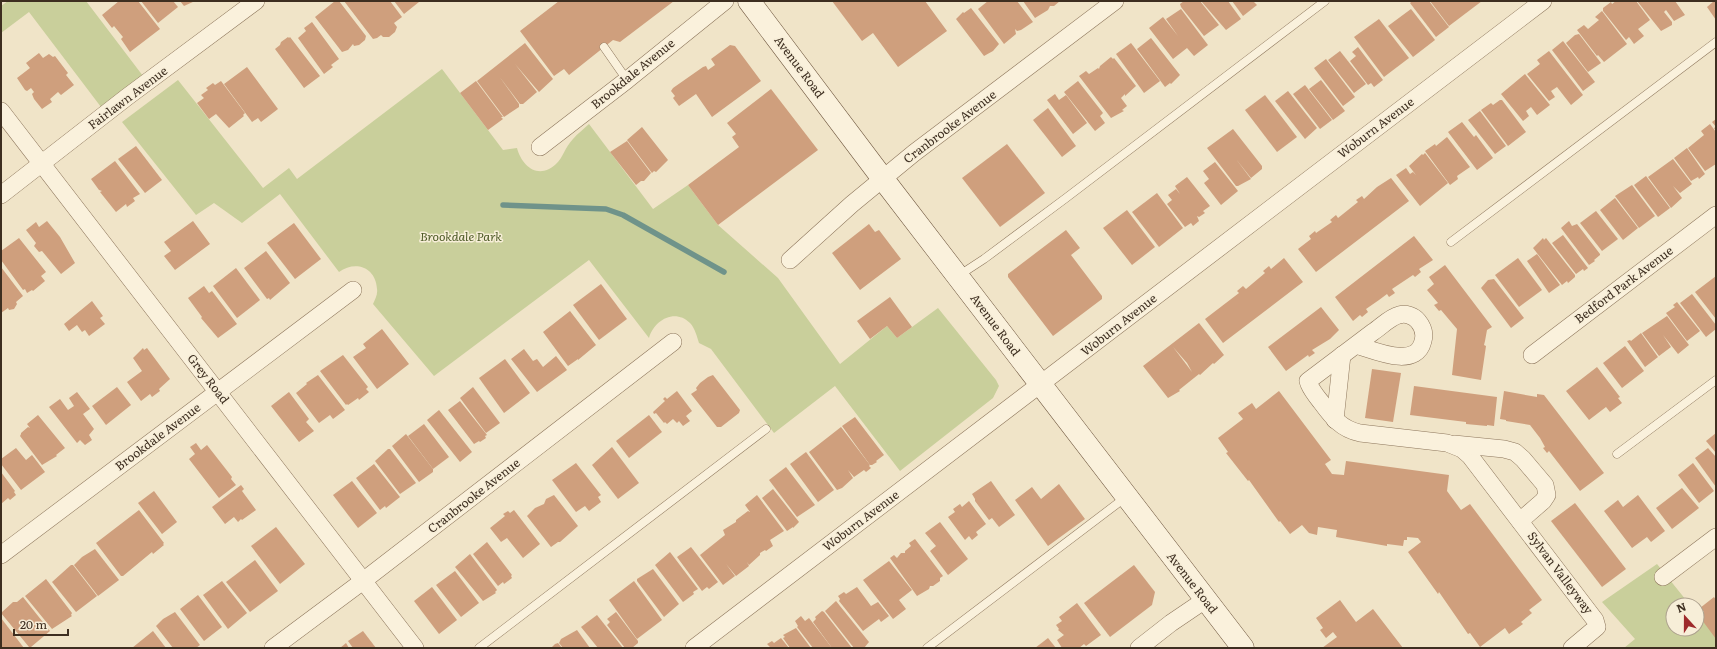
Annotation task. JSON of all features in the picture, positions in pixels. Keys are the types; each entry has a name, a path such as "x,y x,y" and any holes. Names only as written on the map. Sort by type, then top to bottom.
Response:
{"main road":[{"name":"Avenue Road","path":"749,1 882,179 1243,648"}],"street":[{"name":"Fairlawn Avenue","path":"1,195 121,102 210,37 256,1"},
{"name":"Brookdale Avenue","path":"540,147 627,80 725,1"},
{"name":"Cranbrooke Avenue","path":"790,260 882,179 1115,1"},
{"name":"Woburn Avenue","path":"694,648 1543,1"},
{"name":"Grey Road","path":"1,111 415,648"},
{"name":"Bedford Park Avenue","path":"1532,355 1716,215"},
{"name":"Brookdale Avenue","path":"1,555 353,290"},
{"name":"Cranbrooke Avenue","path":"273,648 363,581 673,342"},
{"name":"Sylvan Valleyway","path":"1356,345 1308,381 1310,387 1335,420 1344,428 1354,432 1452,444 1504,448 1515,452 1523,459 1545,485 1548,495 1520,521"},
{"path":"1335,420 1342,355"},
{"name":"Sylvan Valleyway","path":"1452,444 1462,449 1472,458 1591,613 1597,627 1576,645"},
{"path":"1663,576 1716,537"},
{"path":"1140,648 1171,623 1205,600"}],"lane":[{"path":"958,276 984,259 1066,198 1326,1"},
{"path":"1452,242 1716,42"},
{"path":"604,47 627,80"},
{"path":"1617,454 1716,380"},
{"path":"479,648 766,429"},
{"path":"927,648 1126,496"}],"green space":[{"path":"8,1 86,1 143,76 101,107 29,12 1,33 1,6"},
{"name":"Brookdale Park","path":"442,69 503,150 517,148 523,161 532,169 543,171 550,169 560,159 570,142 589,124 653,209 688,185 718,225 778,278 840,364 887,326 897,338 938,308 996,380 999,386 993,398 900,471 835,386 774,433 711,349 699,343 695,330 690,323 678,316 666,318 655,326 649,338 589,260 434,376 373,304 377,291 376,281 373,275 364,268 358,266 345,268 339,272 280,194 242,223 214,203 196,215 122,122 178,80 263,188 289,168 297,179"},
{"path":"1657,564 1684,597 1665,597 1665,637 1705,637 1705,623 1716,637 1716,648 1624,648 1635,639 1602,602"}],"building":[{"path":"119,1 138,1 160,29 130,52 121,39 123,37 114,26 112,28 102,15"},
{"path":"141,1 173,1 178,7 158,23"},
{"path":"180,1 195,1 184,6"},
{"path":"335,1 339,1 366,36 365,40 359,45 354,46 353,44 348,50 342,52 315,17"},
{"path":"344,1 390,1 402,17 394,23 397,27 395,32 389,37 383,37 381,35 373,39"},
{"path":"394,1 418,1 419,2 404,14"},
{"path":"559,1 674,1 620,42 613,40 569,75 564,69 554,76 520,31"},
{"path":"832,1 925,1 947,31 898,67 873,33 862,41"},
{"path":"988,1 1017,1 1033,22 1021,30 1017,31 1015,29 1016,34 1004,44 978,9"},
{"path":"1023,1 1060,1 1054,6 1050,6 1048,10 1035,18"},
{"path":"1184,1 1200,1 1219,25 1204,36 1181,7 1180,4"},
{"path":"1201,1 1228,1 1241,19 1226,30"},
{"path":"1232,1 1253,1 1257,5 1243,16"},
{"path":"1412,1 1429,1 1449,27 1436,37 1410,3"},
{"path":"1430,1 1482,1 1449,26"},
{"path":"1616,1 1636,1 1650,20 1638,29 1644,36 1634,44 1629,37 1626,40 1603,11 1603,8 1611,2 1612,4"},
{"path":"1637,1 1675,1 1685,15 1674,21 1666,10 1664,12 1672,22 1672,25 1661,31"},
{"path":"1716,1 1716,20 1707,7"},
{"path":"971,8 999,44 993,51 984,56 956,19 963,12 964,13"},
{"path":"1181,9 1208,45 1194,56 1187,48 1173,59 1149,28 1163,17 1178,36 1166,19"},
{"path":"1411,9 1435,40 1413,57 1388,26"},
{"path":"1602,11 1627,44 1604,62 1598,55 1597,56 1577,30 1584,25 1588,29 1599,20 1595,17"},
{"path":"1379,19 1409,58 1384,77 1354,37"},
{"path":"312,22 339,59 331,65 333,67 324,74 298,38 306,31 304,28"},
{"path":"1579,34 1601,63 1588,72 1566,43 1575,35"},
{"path":"288,37 290,37 320,76 304,88 275,49"},
{"path":"1151,38 1180,75 1171,84 1170,83 1165,87 1137,49"},
{"path":"1563,41 1595,82 1583,91 1552,50"},
{"path":"525,43 553,79 539,92 515,64 537,92 523,104 520,104 499,76 519,104 519,107 504,117 477,81"},
{"path":"1131,43 1160,81 1144,93 1116,54"},
{"path":"730,45 735,46 761,81 712,117 696,94 679,106 673,98 675,96 671,91 673,88 703,67 706,66 708,70 715,65 711,59"},
{"path":"1358,47 1383,80 1374,87 1371,83 1368,85 1350,61 1356,56 1352,52"},
{"path":"1340,51 1366,84 1354,93 1328,60"},
{"path":"1549,51 1583,95 1571,105 1557,87 1551,91 1555,97 1549,101 1527,74 1540,64 1537,60"},
{"path":"39,53 43,58 49,54 53,57 55,56 68,73 66,75 74,85 61,95 58,92 50,99 52,102 42,109 34,99 32,94 34,92 31,88 27,91 25,90 17,78 30,68 26,63"},
{"path":"1111,57 1113,59 1114,58 1136,86 1121,98 1127,106 1122,110 1124,111 1111,118 1079,76 1086,71 1089,74 1098,68 1099,69 1100,66"},
{"path":"1326,59 1355,97 1343,106 1314,68"},
{"path":"247,67 278,109 261,122 258,118 252,122 224,84"},
{"path":"1525,74 1550,105 1537,115 1531,107 1526,111 1529,116 1523,121 1501,94"},
{"path":"1321,80 1345,111 1333,120 1309,89"},
{"path":"221,81 245,113 243,115 244,116 229,128 216,114 209,119 197,103 204,98 201,95 208,90 206,88 213,83 215,85"},
{"path":"476,81 503,117 501,117 503,119 488,130 460,93"},
{"path":"1078,81 1103,113 1100,116 1105,123 1095,131 1064,92"},
{"path":"1305,85 1332,120 1320,129 1293,94"},
{"path":"771,89 818,150 718,225 688,185 739,147 732,137 736,134 727,123"},
{"path":"1288,91 1317,128 1305,139 1275,101"},
{"path":"1055,94 1059,100 1066,95 1087,123 1073,134 1047,100"},
{"path":"1265,95 1297,137 1277,152 1245,110"},
{"path":"1502,100 1526,132 1508,146 1481,110 1491,103 1493,105"},
{"path":"1048,108 1076,146 1062,157 1033,120"},
{"path":"1480,111 1506,146 1495,154 1468,120"},
{"path":"1716,119 1716,127 1712,122"},
{"path":"1462,122 1474,137 1476,135 1493,158 1477,170 1448,132"},
{"path":"1710,124 1716,132 1716,164 1705,171 1688,148 1704,135 1701,131"},
{"path":"642,127 668,160 656,172 654,171 652,173 627,140"},
{"path":"1233,129 1262,166 1262,169 1251,178 1236,159 1251,179 1238,186 1236,186 1207,148"},
{"path":"1447,137 1470,167 1457,176 1458,179 1450,185 1425,151 1435,144 1436,146"},
{"path":"627,141 651,173 644,181 641,181 636,185 610,152"},
{"path":"1007,144 1045,193 1000,227 962,178"},
{"path":"136,146 162,180 145,193 118,159"},
{"path":"1687,148 1705,174 1699,179 1698,177 1691,181 1674,158"},
{"path":"1425,153 1448,183 1420,206 1396,175 1406,168 1410,174 1413,172 1416,175 1409,166"},
{"path":"1673,159 1692,184 1680,193 1673,186 1682,198 1671,208 1648,177"},
{"path":"115,161 140,194 133,198 135,201 127,207 126,204 116,212 100,192 102,191 99,190 91,179"},
{"path":"1215,162 1238,191 1221,205 1204,183 1209,179 1203,171"},
{"path":"1646,176 1670,208 1658,217 1634,185"},
{"path":"1187,177 1210,206 1203,211 1205,213 1199,217 1197,216 1199,221 1193,226 1191,223 1185,227 1167,204 1172,200 1168,195 1176,189 1180,194 1175,186"},
{"path":"1391,178 1409,201 1316,272 1298,249 1311,239 1309,236 1315,231 1316,233 1332,222 1330,220 1336,215 1338,218 1358,202 1356,200 1362,196 1364,199 1377,187"},
{"path":"1632,185 1655,216 1639,228 1615,196"},
{"path":"1157,193 1183,228 1159,247 1132,212"},
{"path":"1615,198 1638,228 1623,240 1600,210"},
{"path":"1127,210 1155,247 1132,265 1103,228"},
{"path":"1596,211 1618,239 1602,251 1580,223"},
{"path":"47,221 60,237 75,263 61,274 42,251 39,252 34,246 36,243 26,230 36,222 39,227"},
{"path":"193,221 210,244 175,270 164,256 171,251 164,242"},
{"path":"1569,221 1572,226 1577,224 1600,254 1594,260 1595,261 1589,265 1561,228"},
{"path":"294,223 321,259 295,279 267,243"},
{"path":"869,224 875,232 879,230 901,259 860,290 832,253"},
{"path":"1066,230 1080,248 1071,255 1102,296 1102,299 1053,336 1008,277 1008,274"},
{"path":"1563,235 1588,268 1584,271 1583,269 1576,274 1552,243"},
{"path":"1414,236 1433,260 1419,269 1421,272 1415,277 1413,275 1392,289 1395,293 1389,297 1387,294 1366,309 1368,312 1362,317 1360,315 1353,321 1335,297"},
{"path":"19,238 46,272 41,276 45,281 33,291 32,290 27,293 25,289 23,290 1,260 1,251"},
{"path":"1543,238 1544,240 1546,238 1575,275 1575,277 1568,283 1567,281 1562,285 1533,248"},
{"path":"266,251 290,283 270,300 269,298 267,299 244,268"},
{"path":"1537,254 1560,285 1549,293 1527,261"},
{"path":"1284,258 1303,282 1223,343 1205,319 1239,293 1237,291 1243,286 1246,289 1265,273 1263,271 1269,266 1271,269"},
{"path":"1518,258 1542,290 1519,307 1495,275"},
{"path":"1445,265 1492,327 1487,330 1481,380 1452,375 1457,329 1441,310 1439,311 1434,305 1438,303 1427,290 1434,284 1429,277"},
{"path":"1,267 23,296 16,302 17,304 14,309 9,310 8,308 1,313"},
{"path":"236,268 260,300 237,318 213,286"},
{"path":"1716,276 1716,319 1695,292"},
{"path":"1494,279 1524,318 1511,328 1481,288 1488,280"},
{"path":"601,284 627,319 599,340 573,305"},
{"path":"204,286 209,293 212,291 237,324 218,338 201,318 202,317 188,298"},
{"path":"1692,294 1716,325 1716,329 1706,337 1680,303"},
{"path":"890,297 912,327 897,338 887,326 870,339 857,321"},
{"path":"92,301 103,316 100,318 105,324 89,336 85,330 82,332 77,325 69,331 64,324"},
{"path":"1677,302 1700,331 1687,341 1666,313 1675,307 1673,305"},
{"path":"1321,307 1339,330 1330,339 1312,350 1315,353 1309,357 1308,355 1286,371 1268,347"},
{"path":"570,311 596,345 568,366 543,332"},
{"path":"1667,316 1689,345 1678,354 1663,335 1671,347 1659,356 1642,333"},
{"path":"1199,323 1224,355 1179,390 1180,391 1168,398 1143,366","holes":["1173,347 1187,363 1192,372"]},
{"path":"382,329 409,364 377,389 353,357 366,348 363,344"},
{"path":"1641,333 1658,357 1645,367 1627,341 1631,341"},
{"path":"1625,346 1644,371 1622,388 1603,363"},
{"path":"143,348 144,350 147,348 170,379 159,389 160,391 152,397 150,394 141,401 127,382 142,371 133,358"},
{"path":"524,349 533,361 537,359 543,367 556,356 567,370 537,392 511,359"},
{"path":"343,355 368,387 366,389 369,392 359,400 358,398 348,405 346,405 320,371"},
{"path":"505,359 530,393 504,413 479,378"},
{"path":"1597,367 1620,397 1618,398 1622,403 1610,412 1606,407 1589,420 1566,391"},
{"path":"1372,369 1401,373 1393,422 1365,418"},
{"path":"318,375 345,410 333,419 330,415 319,423 296,393 307,384 306,383"},
{"path":"713,375 740,410 739,413 721,427 717,427 691,394 697,390 696,388 700,383"},
{"path":"1414,386 1497,397 1494,426 1466,424 1466,422 1410,415"},
{"path":"117,387 131,405 106,425 92,406"},
{"path":"473,387 500,423 486,433 460,398"},
{"path":"677,391 692,411 686,416 690,421 683,426 679,421 677,423 673,419 667,424 665,422 664,423 656,413 654,414 653,412 665,401 663,399 665,397 667,399"},
{"path":"1279,391 1331,460 1325,464 1332,474 1344,475 1346,461 1449,475 1447,491 1461,510 1470,504 1542,600 1529,610 1532,613 1521,622 1523,624 1509,634 1505,628 1480,647 1470,633 1468,634 1439,592 1438,594 1408,552 1421,542 1418,538 1407,537 1407,540 1404,540 1403,546 1387,544 1387,546 1336,537 1337,530 1318,527 1317,535 1309,533 1302,525 1290,534 1280,521 1279,522 1249,480 1248,481 1226,453 1228,452 1218,438 1243,419 1238,413 1252,403 1256,409"},
{"path":"1504,391 1537,397 1537,394 1544,395 1604,473 1580,491 1549,451 1547,453 1543,448 1545,447 1540,438 1530,425 1500,419"},
{"path":"77,392 90,409 83,414 94,429 89,435 92,440 85,445 80,440 77,443 49,407 60,399 68,410 74,406 69,398"},
{"path":"289,392 309,419 306,422 314,431 299,442 271,406"},
{"path":"460,401 487,435 485,436 486,438 480,442 479,441 474,444 448,410"},
{"path":"439,410 472,452 460,462 427,420"},
{"path":"38,415 65,448 56,455 57,456 42,465 20,436 21,433 28,427 30,428 27,424"},
{"path":"649,415 662,432 629,458 616,441"},
{"path":"855,417 884,455 872,465 870,465 842,426"},
{"path":"424,424 449,457 433,469 408,436"},
{"path":"841,427 871,468 866,472 864,470 854,477 848,470 853,478 842,488 837,490 809,452"},
{"path":"1716,433 1716,453 1706,441"},
{"path":"406,434 433,469 433,472 419,482 392,446"},
{"path":"196,443 201,450 207,445 232,477 231,479 236,485 219,498 189,459 195,454 190,447"},
{"path":"612,447 639,483 618,499 592,465"},
{"path":"16,448 26,460 32,455 45,472 21,490 1,464 1,459"},
{"path":"1708,448 1716,457 1716,487 1695,458"},
{"path":"388,449 390,449 416,483 400,494 375,461"},
{"path":"806,452 834,490 818,502 790,464"},
{"path":"576,463 601,495 598,497 601,502 589,511 585,506 576,512 552,480"},
{"path":"1693,463 1714,491 1699,503 1678,475"},
{"path":"374,464 400,497 386,508 385,506 380,510 356,478"},
{"path":"786,467 815,505 797,517 769,480"},
{"path":"1,472 15,491 14,492 16,495 10,500 8,498 1,504"},
{"path":"352,481 377,513 358,528 333,495"},
{"path":"991,481 1015,515 999,527 992,518 989,520 975,501 972,494"},
{"path":"1059,484 1085,519 1048,546 1015,500 1032,487 1041,499"},
{"path":"241,485 244,489 242,491 256,510 238,522 234,517 225,524 212,507"},
{"path":"1682,488 1699,508 1672,529 1656,508"},
{"path":"773,489 799,522 787,531 762,498"},
{"path":"154,491 177,522 162,534 138,503"},
{"path":"554,495 578,526 560,542 551,547 527,516 535,508 544,504 546,499"},
{"path":"757,495 784,531 770,540 773,546 760,553 760,555 749,565 747,562 749,566 736,576 726,564 735,576 723,585 700,555 725,535 723,530 736,522 736,520 748,511 750,512 745,505"},
{"path":"1638,495 1665,531 1651,542 1647,537 1632,548 1604,511 1618,500 1623,507"},
{"path":"969,501 986,524 976,532 978,535 972,540 969,536 965,540 948,517 955,512 953,509 960,504 962,507"},
{"path":"1575,503 1626,569 1602,587 1551,521"},
{"path":"139,510 164,545 153,554 152,552 123,576 121,576 96,543"},
{"path":"514,510 540,544 523,558 507,538 501,542 490,528 505,516 503,514 508,511 510,513"},
{"path":"940,522 968,559 948,575 930,551 936,546 925,533"},
{"path":"276,527 305,564 280,584 251,546"},
{"path":"915,539 943,576 940,578 940,581 933,586 930,586 929,589 917,596 890,558 894,555 897,558 901,553 905,553 905,551 911,546 909,543"},
{"path":"487,542 512,575 512,578 504,584 503,582 498,586 473,554"},
{"path":"691,547 718,582 709,589 707,587 702,591 677,557"},
{"path":"95,549 119,580 98,596 74,565 82,557"},
{"path":"670,552 698,589 683,602 655,565"},
{"path":"470,554 497,590 495,592 496,593 483,601 455,567"},
{"path":"255,560 278,591 250,612 226,582"},
{"path":"889,561 912,590 899,600 906,609 893,619 863,580"},
{"path":"71,565 73,565 97,596 76,612 52,582"},
{"path":"1134,565 1155,592 1152,605 1110,637 1084,603"},
{"path":"653,569 679,604 664,617 637,581 637,579"},
{"path":"455,571 479,603 461,617 436,585"},
{"path":"46,579 72,613 72,616 52,629 25,596"},
{"path":"222,581 247,613 228,629 203,595"},
{"path":"634,581 662,620 637,639 609,600"},
{"path":"432,587 457,620 439,634 414,601"},
{"path":"857,587 871,606 878,602 889,616 881,622 879,619 863,631 839,601 840,599 838,596 844,592 846,594"},
{"path":"198,595 222,627 204,641 180,609"},
{"path":"23,597 50,631 31,647 29,647 1,613 13,602 17,602"},
{"path":"1714,597 1716,600 1716,639 1705,624 1705,604"},
{"path":"1340,600 1356,622 1373,609 1403,648 1322,648 1337,637 1333,632 1326,638 1320,630 1323,628 1316,618"},
{"path":"836,601 869,642 864,648 854,648 825,611"},
{"path":"1077,603 1101,635 1086,646 1084,644 1079,648 1062,648 1057,640 1064,635 1058,630 1059,629 1056,625 1062,621 1059,617"},
{"path":"822,611 852,648 832,648 813,622 816,619 815,617"},
{"path":"175,612 200,645 196,648 173,648 156,626 163,619"},
{"path":"616,612 638,641 638,643 632,648 625,648 607,625 610,622 607,619"},
{"path":"597,615 623,648 598,648 581,627"},
{"path":"801,616 805,621 809,618 832,648 813,648 797,627 798,626 795,621"},
{"path":"1,618 24,648 1,648"},
{"path":"796,628 811,648 790,648 783,638 785,637 783,635"},
{"path":"577,630 590,648 563,648 559,643 561,639"},
{"path":"153,631 166,648 132,648"},
{"path":"363,631 376,648 353,648 348,641"},
{"path":"781,638 789,648 768,648 770,647 767,644 772,641 774,643"},
{"path":"1048,638 1056,648 1035,648"},
{"path":"346,643 349,648 340,648"},
{"path":"558,643 562,648 551,648 555,644"}],"waterway":[{"path":"503,205 606,209 623,215 724,272"}]}
